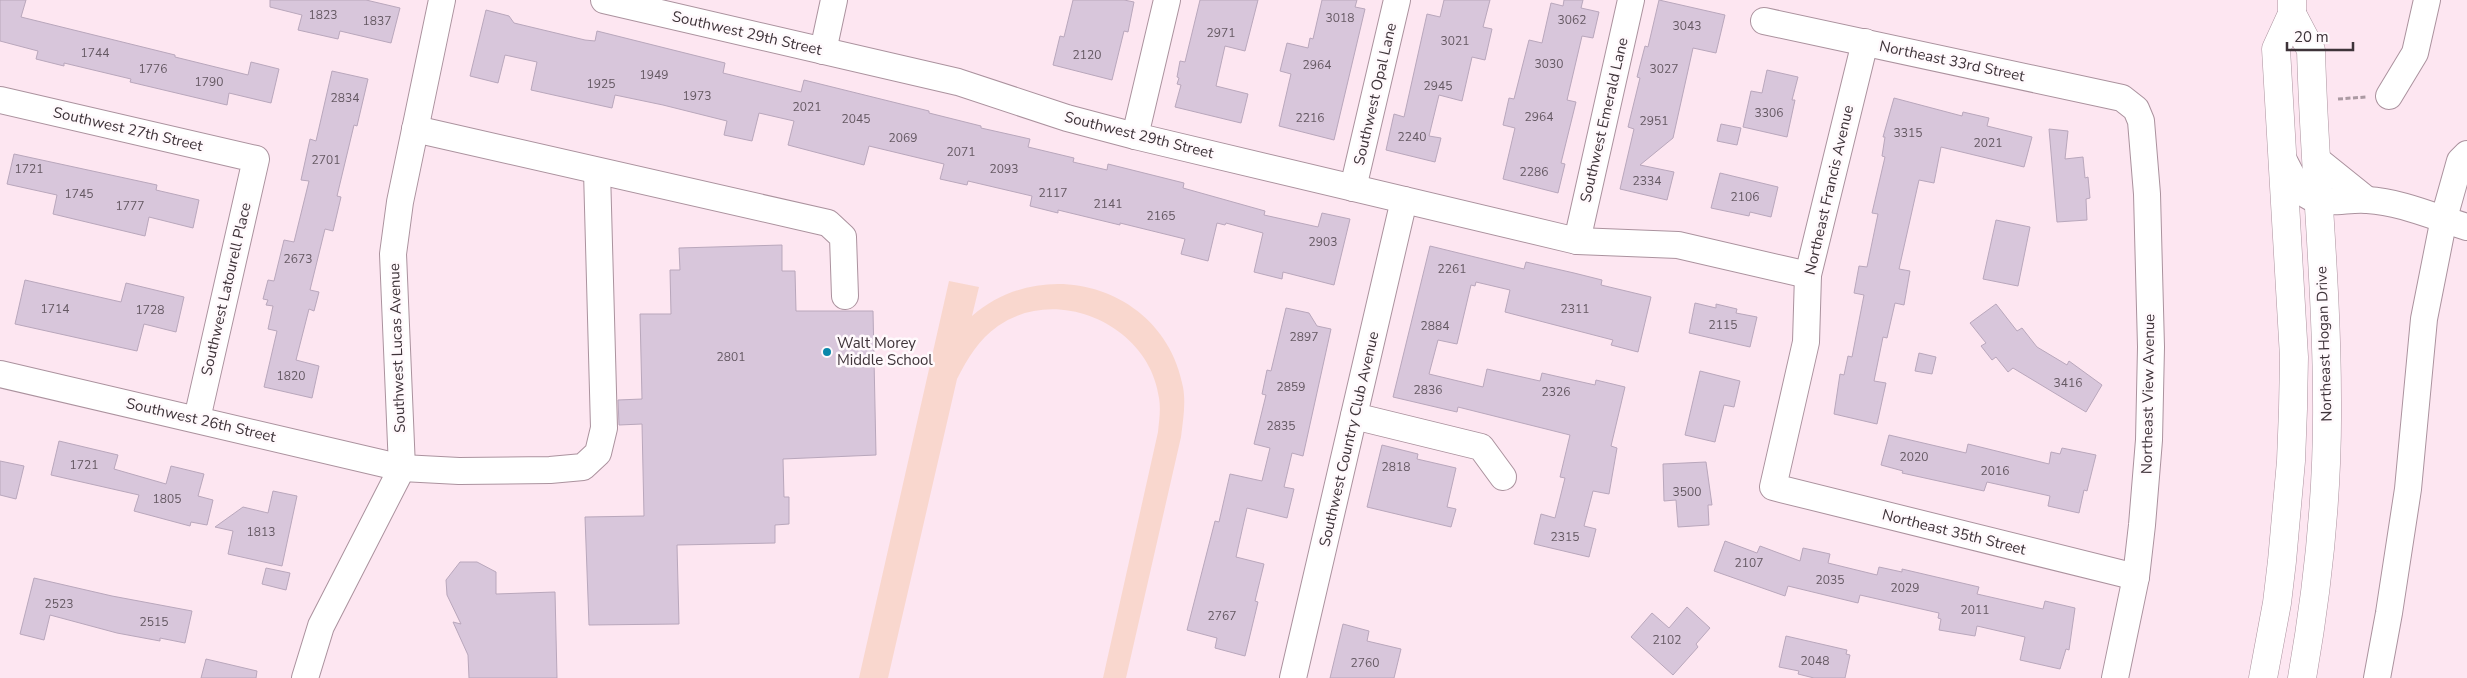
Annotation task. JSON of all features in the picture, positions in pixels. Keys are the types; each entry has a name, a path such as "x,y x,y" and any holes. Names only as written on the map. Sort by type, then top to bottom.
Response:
{"highway":[{"name":"Northeast Hogan Drive","path":"2292,7 2311,50 2312,101 2325,318 2327,401 2326,476 2316,587 2302,678"},
{"name":"Northeast Hogan Drive","path":"2263,678 2277,602 2292,452 2294,356 2276,50 2292,7"}],"street":[{"name":"Southwest Lucas Avenue","path":"305,678 321,626 402,468 393,254 400,202 442,0"},
{"name":"Southwest 29th Street","path":"604,0 958,82 1067,118 1135,136 1577,241 1678,246 1808,275"},
{"path":"823,51 834,0"},
{"path":"1135,136 1167,0"},
{"name":"Southwest Opal Lane","path":"1353,188 1397,0"},
{"name":"Southwest Emerald Lane","path":"1577,241 1632,0"},
{"path":"2389,96 2415,53 2428,0"},
{"name":"Northeast 33rd Street","path":"1764,21 2122,98 2136,109"},
{"name":"Northeast Francis Avenue","path":"1773,487 1806,342 1808,275 1865,42"},
{"name":"Southwest 27th Street","path":"0,100 256,159"},
{"name":"Northeast View Avenue","path":"2115,678 2136,577 2149,440 2151,347 2148,194 2141,121 2136,109"},
{"path":"415,129 828,222 843,237 845,296"},
{"path":"2377,678 2408,489 2424,319 2455,222 2460,161 2467,154"},
{"path":"2282,156 2302,192 2318,200 2367,200 2416,209 2455,222"},
{"name":"Southwest Latourell Place","path":"197,419 256,159"},
{"path":"2316,159 2367,200"},
{"name":"Southwest 26th Street","path":"0,374 402,468 459,471 550,470 583,467 598,453 604,428 597,171"},
{"name":"Southwest Country Club Avenue","path":"1293,678 1404,200"},
{"path":"1354,416 1481,447 1503,477"},
{"name":"Northeast 35th Street","path":"1773,487 2136,577"}],"path":[{"path":"2312,101 2389,96"}],"shaded area":[{"path":"949,281 979,287 972,316 1002,297 1034,286 1067,284 1098,290 1128,304 1153,325 1172,353 1184,393 1181,437 1126,678 1103,678 1158,432 1159,398 1152,373 1138,350 1120,333 1098,319 1073,311 1047,309 1022,314 991,331 974,350 957,379 888,678 859,678"}],"building":[{"path":"0,0 26,0 21,17 175,55 175,57 248,75 251,62 279,69 271,103 229,93 227,105 130,82 131,79 64,63 64,66 36,59 38,51 0,41"},
{"path":"270,0 366,0 400,8 391,43 340,31 338,39 298,30 302,15 270,7"},
{"path":"1073,0 1124,0 1134,2 1128,32 1124,31 1112,80 1053,65 1060,36 1064,37"},
{"path":"1200,0 1258,0 1245,51 1225,46 1216,86 1248,94 1241,123 1175,107 1181,85 1177,84 1180,61 1185,62"},
{"path":"1322,0 1357,0 1355,7 1365,9 1334,140 1279,126 1291,74 1280,71 1287,43 1308,48 1310,38 1313,39"},
{"path":"1444,0 1490,0 1483,27 1492,29 1485,60 1472,57 1462,101 1439,95 1429,136 1441,138 1435,162 1386,150 1394,114 1404,117 1427,14 1440,17"},
{"path":"1564,0 1583,0 1581,8 1599,12 1593,38 1582,36 1567,100 1576,102 1561,163 1565,164 1558,193 1503,179 1515,128 1503,125 1509,98 1514,99 1529,40 1542,43 1551,3 1563,6"},
{"path":"1659,0 1725,15 1716,53 1693,48 1673,138 1640,165 1674,172 1667,200 1620,189 1634,129 1628,127 1640,78 1637,77 1645,46 1648,47"},
{"path":"486,10 509,16 514,23 585,40 595,41 597,31 725,63 723,73 801,92 804,80 929,111 929,113 981,126 981,128 1030,139 1028,147 1074,158 1073,162 1107,170 1108,164 1184,183 1183,188 1265,211 1264,215 1318,227 1322,213 1350,219 1334,285 1283,272 1282,279 1254,272 1263,233 1226,223 1225,225 1217,223 1208,261 1181,254 1185,239 1120,223 1120,225 1058,210 1058,213 1030,206 1032,196 968,181 967,185 940,179 944,164 869,146 864,165 788,145 794,121 759,113 752,141 724,135 727,121 663,105 615,95 612,108 531,90 537,62 505,55 498,83 470,76"},
{"path":"1767,70 1798,77 1792,100 1795,100 1787,137 1743,127 1751,91 1762,93"},
{"path":"332,71 368,79 357,126 354,125 337,196 341,197 333,231 325,229 310,290 319,292 314,311 309,309 296,360 319,366 312,398 264,387 277,331 268,329 273,306 266,305 268,300 263,299 268,280 274,281 284,240 294,242 309,181 301,180 310,139 316,141"},
{"path":"1894,98 1962,116 1963,112 1989,118 1987,126 2032,137 2024,167 1941,147 1934,183 1919,180 1899,269 1910,271 1904,305 1895,303 1887,338 1883,337 1874,381 1886,383 1877,424 1834,414 1840,374 1844,375 1848,356 1852,357 1864,295 1854,293 1859,266 1867,267 1878,214 1872,213 1885,157 1882,156 1885,137 1883,137"},
{"path":"1721,124 1741,128 1737,145 1717,141"},
{"path":"2049,129 2068,131 2065,159 2083,157 2085,178 2088,177 2090,198 2086,199 2087,220 2057,222"},
{"path":"14,154 157,185 156,190 199,200 193,228 149,217 145,236 53,214 57,195 7,184"},
{"path":"1720,173 1778,187 1771,217 1750,212 1749,216 1711,208"},
{"path":"1996,220 2030,227 2018,286 1983,279"},
{"path":"782,245 782,271 795,271 796,311 873,311 876,455 783,459 784,497 789,497 789,524 775,525 775,543 677,545 679,624 589,625 585,517 644,516 642,424 619,425 618,400 642,399 640,314 671,314 670,270 680,270 679,248"},
{"path":"1430,246 1524,269 1526,262 1574,273 1602,280 1601,285 1651,297 1638,352 1611,345 1613,340 1505,312 1510,290 1476,282 1475,286 1471,285 1457,344 1438,340 1429,374 1483,387 1487,369 1540,381 1542,373 1595,385 1596,380 1625,387 1611,446 1617,448 1609,494 1593,491 1584,526 1596,529 1589,557 1534,544 1541,514 1555,518 1565,478 1560,477 1570,435 1458,407 1457,412 1393,397"},
{"path":"25,280 121,302 126,283 184,297 176,332 144,324 137,351 15,324"},
{"path":"1695,303 1716,308 1716,304 1737,309 1736,313 1757,317 1750,347 1689,333"},
{"path":"1996,304 2017,331 2022,328 2037,347 2067,365 2069,361 2102,385 2086,412 2013,368 2008,372 1996,357 1992,360 1981,346 1986,343 1970,323"},
{"path":"1286,308 1309,313 1317,326 1331,329 1303,456 1292,453 1284,487 1294,489 1287,518 1247,508 1236,557 1264,564 1255,601 1258,602 1245,656 1215,648 1217,638 1187,630 1215,521 1219,522 1230,474 1262,481 1270,448 1254,444 1266,395 1262,394 1267,370 1271,371"},
{"path":"1919,353 1936,357 1932,374 1915,371"},
{"path":"1700,371 1740,381 1734,407 1724,405 1715,442 1685,435"},
{"path":"1889,435 1966,453 1968,444 2049,464 2051,452 2060,454 2062,448 2096,455 2087,491 2084,490 2079,513 2048,506 2050,496 1987,482 1984,491 1902,473 1903,471 1881,465"},
{"path":"59,441 118,455 114,469 166,484 171,466 204,474 198,496 213,500 207,525 191,522 190,526 134,511 139,495 51,475"},
{"path":"1382,445 1418,454 1417,459 1456,468 1447,507 1456,509 1451,527 1367,507"},
{"path":"0,461 24,466 16,499 0,495"},
{"path":"1706,462 1712,505 1708,505 1709,525 1678,527 1676,500 1664,501 1663,464"},
{"path":"273,491 297,496 282,566 228,554 233,531 215,527 243,507 268,513"},
{"path":"1725,541 1757,553 1760,546 1800,561 1803,548 1830,554 1828,563 1877,575 1879,567 1902,572 1902,569 1979,587 1977,594 2043,609 2045,601 2075,608 2069,650 2066,649 2060,669 2020,660 2025,637 1977,626 1975,636 1939,630 1941,619 1938,618 1939,613 1860,595 1858,603 1788,586 1785,596 1714,571"},
{"path":"460,562 477,562 496,572 496,594 555,592 557,678 469,678 468,655 453,622 461,624 447,595 446,580"},
{"path":"266,568 290,573 286,590 262,584"},
{"path":"34,578 112,596 192,611 185,643 160,638 160,641 117,633 50,615 44,640 20,634"},
{"path":"1687,607 1710,628 1696,644 1698,647 1673,675 1631,637 1652,613 1669,628"},
{"path":"1343,624 1369,631 1367,641 1401,649 1394,678 1330,678"},
{"path":"1786,636 1847,650 1846,654 1850,655 1845,678 1814,678 1798,674 1799,671 1779,667"},
{"path":"206,659 257,671 256,678 201,678"}],"place":[{"name":"Walt Morey Middle School","path":"827,352"}]}
